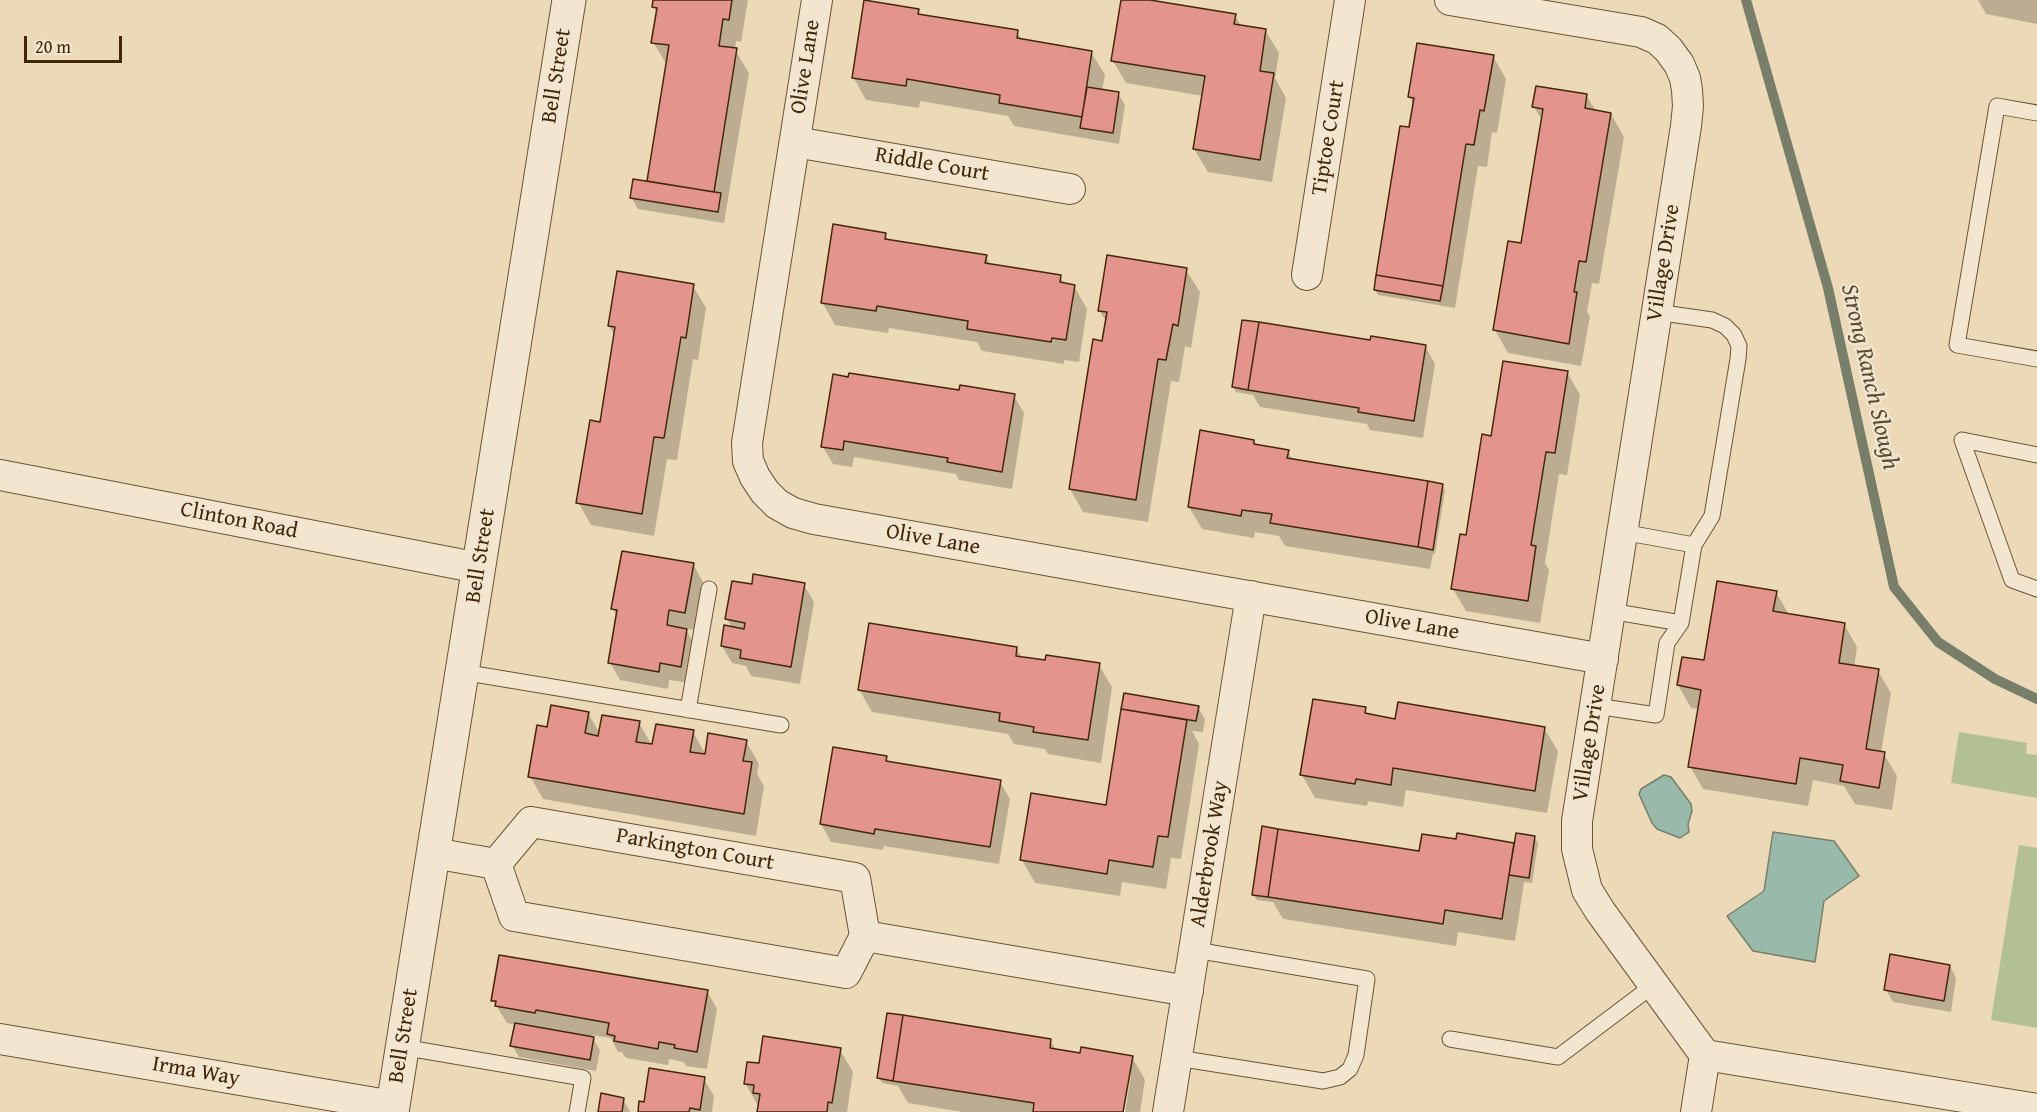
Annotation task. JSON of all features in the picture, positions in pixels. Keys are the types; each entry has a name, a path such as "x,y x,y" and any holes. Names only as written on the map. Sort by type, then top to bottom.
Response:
{"street":[{"name":"Bell Street","path":"392,1109 568,0"},
{"name":"Olive Lane","path":"817,0 747,443 748,460 754,477 777,504 793,513 814,519 1603,659"},
{"name":"Tiptoe Court","path":"1307,275 1350,0"},
{"name":"Village Drive","path":"1450,0 1641,32 1657,39 1668,49 1679,64 1685,78 1687,116 1577,821 1577,849 1587,890 1600,911 1705,1055"},
{"name":"Riddle Court","path":"795,142 1070,189"},
{"name":"Clinton Road","path":"0,474 479,568"},
{"name":"Alderbrook Way","path":"1168,1112 1251,596"},
{"name":"Parkington Court","path":"496,864 531,822 855,878 865,936"},
{"path":"433,853 496,864 514,916 846,973 865,936 1188,991"},
{"name":"Irma Way","path":"0,1039 392,1109"},
{"path":"1696,1112 1705,1055 2037,1109"}],"lane":[{"path":"2037,113 1997,106 1957,345 2037,359"},
{"path":"1596,706 1656,716 1667,643 1681,623 1694,545 1712,516 1739,346 1734,335 1725,326 1712,320 1656,312"},
{"path":"2037,455 1962,440 2012,580 2037,589"},
{"path":"1622,532 1694,545"},
{"path":"688,710 709,589"},
{"path":"1610,611 1681,623"},
{"path":"462,672 781,725"},
{"path":"1177,1058 1323,1081 1340,1077 1350,1069 1356,1055 1367,979 1195,950"},
{"path":"1450,1039 1558,1058 1655,984"},
{"path":"402,1047 582,1078 577,1112"}],"shaded area":[{"path":"1959,732 2027,743 2026,754 2037,755 2037,798 1951,783"},
{"path":"1664,775 1671,777 1691,804 1689,832 1680,838 1657,829 1639,794 1641,789"},
{"path":"1773,832 1834,841 1859,876 1824,901 1815,962 1753,951 1727,916 1764,891"},
{"path":"2019,845 2037,848 2037,1028 1991,1020"}],"building":[{"path":"653,0 732,0 729,20 723,19 719,46 737,48 714,192 647,181 669,45 651,43 657,8 652,7"},
{"path":"864,0 919,9 918,14 1018,30 1017,38 1092,51 1082,117 999,103 1000,95 907,79 906,86 852,78"},
{"path":"1121,0 1150,0 1236,14 1234,24 1266,29 1260,71 1274,73 1260,160 1193,149 1205,76 1111,61"},
{"path":"1417,43 1494,55 1484,111 1480,110 1474,145 1466,144 1443,286 1376,275 1400,126 1409,127 1414,98 1408,97"},
{"path":"1536,86 1587,94 1585,108 1611,113 1586,262 1579,261 1569,344 1493,330 1508,241 1521,243 1543,109 1532,107"},
{"path":"1087,87 1119,92 1113,133 1080,128"},
{"path":"633,179 721,193 718,212 630,198"},
{"path":"833,224 886,233 885,239 987,255 985,263 1061,275 1060,282 1075,285 1066,340 1052,338 1051,342 967,329 968,321 877,306 876,311 821,303"},
{"path":"1107,255 1187,268 1178,326 1173,324 1166,360 1158,359 1136,500 1069,489 1093,339 1102,341 1107,312 1098,311"},
{"path":"617,271 694,284 686,338 681,337 664,438 654,437 642,514 576,503 590,420 600,422 615,327 608,326"},
{"path":"1376,275 1443,286 1440,301 1374,290"},
{"path":"1242,320 1259,322 1248,390 1232,387"},
{"path":"1259,322 1370,340 1371,336 1426,345 1414,421 1358,412 1359,408 1248,390"},
{"path":"1503,361 1568,371 1555,453 1546,452 1531,545 1536,546 1528,601 1451,589 1460,534 1466,535 1482,434 1491,436"},
{"path":"849,373 959,390 960,385 1015,394 1002,472 947,462 948,458 844,441 843,450 821,447 833,374 848,377"},
{"path":"1200,430 1254,440 1254,444 1289,450 1287,458 1428,481 1418,547 1270,523 1272,514 1242,510 1241,516 1188,507"},
{"path":"1428,481 1443,484 1433,550 1418,547"},
{"path":"622,551 694,563 685,613 669,610 667,625 687,629 681,667 660,663 659,672 608,663 617,610 611,609"},
{"path":"753,574 805,583 791,667 740,658 741,650 721,646 724,625 744,629 745,623 725,619 732,581 752,584"},
{"path":"1717,581 1777,591 1773,611 1845,623 1839,663 1879,669 1866,749 1885,752 1879,788 1840,781 1843,765 1800,758 1796,784 1688,767 1701,690 1677,685 1682,657 1704,660"},
{"path":"869,623 1017,647 1016,656 1045,660 1046,655 1100,663 1088,740 1033,732 1034,727 999,721 1000,713 858,690"},
{"path":"1124,693 1199,706 1196,721 1121,709"},
{"path":"1313,699 1366,707 1365,713 1395,719 1398,702 1545,727 1535,791 1393,768 1391,785 1356,779 1355,784 1300,775"},
{"path":"551,705 589,712 585,733 598,736 602,715 640,721 636,742 652,744 656,724 694,730 690,752 705,754 708,733 747,740 743,761 752,762 744,814 528,777 537,725 547,727"},
{"path":"1121,709 1187,720 1168,837 1158,836 1153,867 1109,860 1107,874 1020,860 1031,793 1106,805"},
{"path":"833,747 887,756 886,761 1001,780 990,847 875,829 874,834 820,824"},
{"path":"1262,826 1278,829 1268,897 1252,895"},
{"path":"1278,829 1419,851 1422,834 1456,839 1457,833 1514,843 1502,919 1445,910 1443,924 1268,897"},
{"path":"1516,833 1535,836 1529,878 1509,875"},
{"path":"1890,954 1950,965 1944,1001 1884,990"},
{"path":"499,955 708,990 697,1052 674,1048 675,1045 659,1042 658,1049 614,1041 615,1036 607,1034 609,1023 536,1010 535,1013 495,1006 496,1001 491,1001"},
{"path":"887,1013 903,1015 893,1081 877,1078"},
{"path":"903,1015 1051,1039 1050,1048 1080,1053 1081,1047 1133,1056 1123,1112 1033,1112 1034,1103 893,1081"},
{"path":"515,1023 594,1037 590,1060 510,1046"},
{"path":"763,1036 841,1048 832,1103 828,1102 827,1112 757,1112 760,1094 753,1093 754,1085 744,1084 747,1062 759,1063"},
{"path":"649,1068 705,1077 700,1110 690,1108 689,1112 638,1112 639,1101 644,1102"},
{"path":"601,1093 624,1098 622,1112 598,1112"}],"waterway":[{"name":"Strong Ranch Slough","path":"1746,0 1828,288 1894,587 1938,642 1995,679 2037,699"}]}
